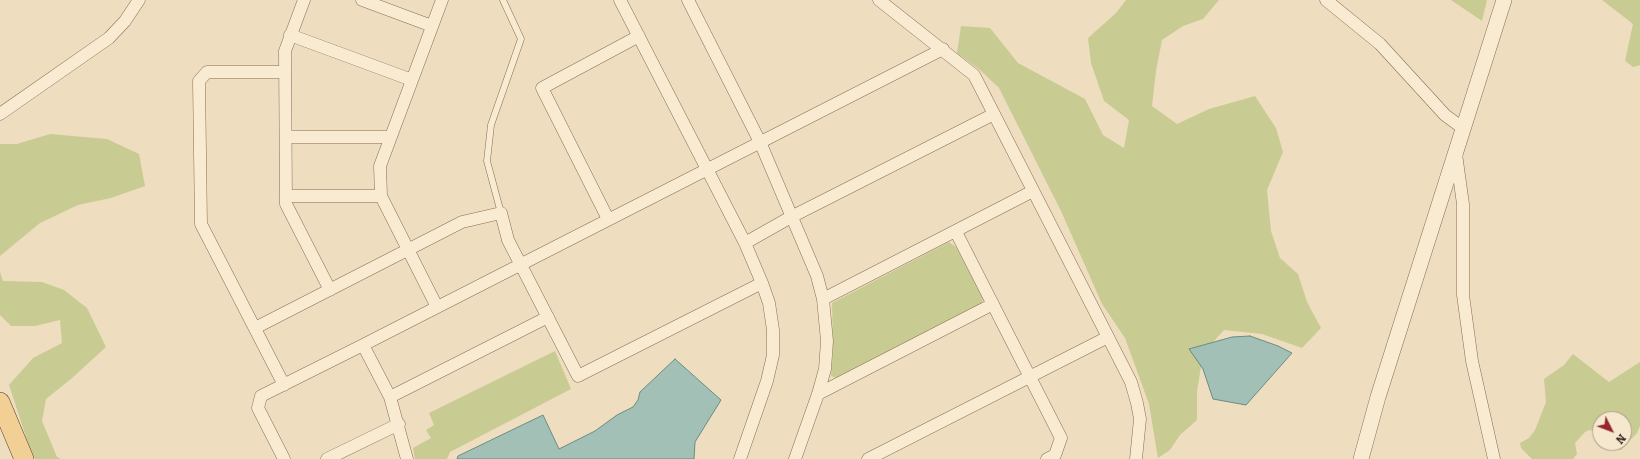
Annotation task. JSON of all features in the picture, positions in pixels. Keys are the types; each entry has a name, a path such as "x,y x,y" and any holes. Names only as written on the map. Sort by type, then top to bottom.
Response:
{"main road":[{"path":"0,402 24,459"}],"street":[{"path":"0,114 109,38 125,21 139,0"},
{"path":"304,0 285,50 286,204 330,290"},
{"path":"362,0 432,26"},
{"path":"437,307 381,196 380,166 442,0"},
{"path":"620,0 745,243 769,303 773,330 773,354 767,381 740,459"},
{"path":"688,0 760,142 817,276 824,299 827,341 825,369 818,394 795,459"},
{"path":"879,0 974,75 1131,382 1138,403 1140,419 1136,459"},
{"path":"1326,0 1380,44 1445,115 1464,129"},
{"path":"1361,459 1378,397 1504,0"},
{"path":"290,35 412,80"},
{"path":"608,219 542,88 639,36"},
{"path":"284,459 258,408 261,396 943,49"},
{"path":"284,385 201,224 199,81 207,72 285,72"},
{"path":"745,243 791,217 994,114"},
{"path":"286,137 390,137"},
{"path":"1456,153 1463,204 1463,295 1472,361 1494,459"},
{"path":"824,299 1033,191"},
{"path":"286,196 381,196"},
{"path":"255,328 462,222 501,213 508,240 578,376 762,283"},
{"path":"956,232 1061,438 1055,455 1047,459"},
{"path":"818,394 993,304"},
{"path":"390,397 548,318"},
{"path":"868,459 884,455 1030,376 1108,337"},
{"path":"363,345 390,397 399,424 407,459"},
{"path":"327,459 399,424"}],"lane":[{"path":"501,213 487,161 491,126 521,39 503,0"}],"green space":[{"path":"1126,0 1219,0 1203,19 1183,26 1162,40 1156,71 1152,106 1177,124 1209,109 1255,96 1276,128 1283,152 1267,190 1271,231 1280,258 1298,274 1307,302 1321,328 1302,348 1262,334 1224,330 1207,349 1201,367 1197,391 1197,420 1180,435 1170,450 1158,458 1149,404 1125,338 1102,304 1061,211 999,88 980,70 957,53 961,26 990,28 1018,63 1085,99 1103,135 1124,148 1129,120 1104,101 1091,63 1088,38 1116,13"},
{"path":"1451,0 1487,0 1482,21"},
{"path":"1602,0 1640,0 1640,65 1633,67 1625,61 1633,24"},
{"path":"50,134 107,139 139,154 145,186 111,198 78,205 40,223 0,256 0,144 17,144"},
{"path":"949,242 956,247 983,298 982,303 836,378 831,376 833,352 832,303"},
{"path":"0,272 3,281 42,282 64,290 87,308 106,347 71,379 46,399 42,421 57,457 61,459 35,459 28,443 9,385 33,358 62,343 60,320 35,326 11,326 0,315"},
{"path":"555,351 571,389 450,452 447,459 415,459 413,448 431,438 426,430 434,425 429,413"},
{"path":"1573,354 1609,382 1640,362 1640,426 1637,433 1632,438 1632,411 1592,411 1592,431 1589,430 1585,432 1575,443 1577,454 1573,459 1532,459 1521,448 1520,443 1529,438 1535,430 1546,402 1544,379 1564,365"}],"water":[{"path":"1250,336 1278,346 1292,353 1246,405 1213,399 1203,369 1189,349 1232,337"},
{"path":"675,359 721,400 695,442 694,459 457,459 458,456 543,415 559,449 595,431 617,415 633,407 638,400 640,392"}]}
